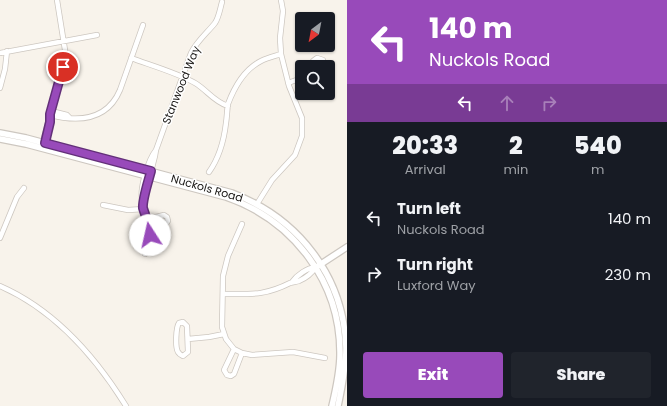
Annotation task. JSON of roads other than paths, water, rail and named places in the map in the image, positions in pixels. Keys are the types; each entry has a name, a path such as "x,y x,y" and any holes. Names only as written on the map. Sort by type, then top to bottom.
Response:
{"main road":[{"name":"Nuckols Road","path":"0,133 148,174 226,198 254,209 289,234 318,266"},
{"name":"Nuckols Road","path":"0,139 42,145"},
{"name":"Nuckols Road","path":"148,174 232,193 257,204 290,227 305,242 318,266"},
{"path":"318,266 347,247"},
{"path":"318,266 330,295 338,329 340,354 339,369 332,406"},
{"path":"318,266 334,292 344,327 346,348 345,366 338,406"}],"street":[{"path":"42,145 50,122 63,67 65,50 57,0"},
{"path":"257,204 272,180 294,155 302,136 302,118 288,83 282,54 280,38 283,18 282,0"},
{"name":"Stanwood Way","path":"150,228 141,198 148,174 193,48 215,23 222,2"},
{"path":"51,113 66,115 70,118 91,117 102,112 112,104 120,90 143,25"},
{"path":"0,52 97,35"},
{"path":"0,88 5,69 7,51"},
{"path":"209,172 217,158 223,139 228,106 237,85 248,70 261,61 282,54"},
{"path":"131,58 182,77 196,84 218,102 228,106"},
{"path":"288,83 295,80"},
{"path":"0,238 17,197 24,188"},
{"path":"103,205 128,210 144,209"},
{"path":"145,254 149,241 150,228 165,225 168,222 168,217 164,215 148,219"},
{"path":"242,224 226,261 223,276 222,328 228,343 234,349 242,353 252,355 293,352 325,358"},
{"path":"223,294 265,293 278,290 311,268 318,266"},
{"path":"0,286 14,292 38,309 76,340 101,368 126,406"},
{"path":"181,322 187,326 188,339 188,352 182,356 177,350 176,328 181,322"},
{"path":"188,339 209,338 224,334"},
{"path":"234,349 224,370 225,374 229,376 234,374 242,353"}]}
